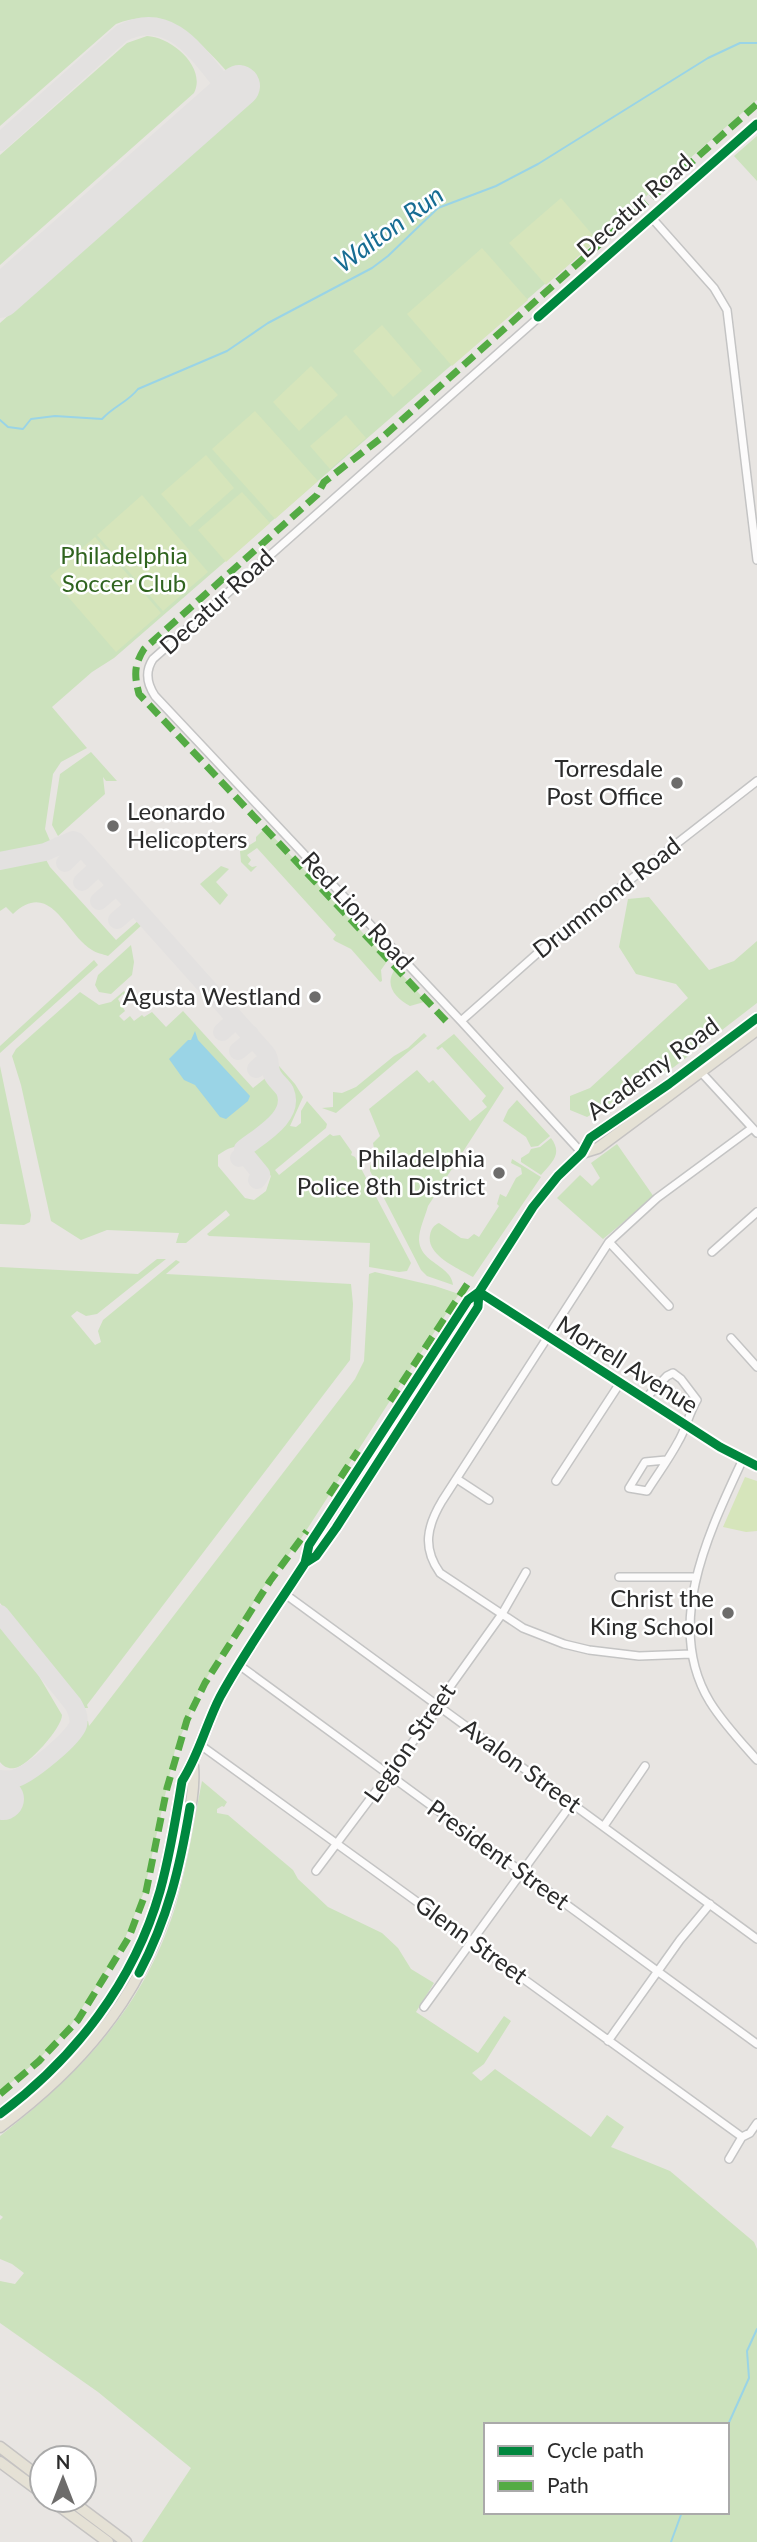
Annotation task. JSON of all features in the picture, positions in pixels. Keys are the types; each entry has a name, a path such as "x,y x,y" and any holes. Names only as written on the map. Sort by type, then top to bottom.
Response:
{"main road":[{"name":"Academy Road","path":"698,1068 757,1018"},
{"name":"Academy Road","path":"0,2114 61,2062 120,1986 143,1939 159,1894 182,1781 193,1765 212,1712 304,1563 309,1545 468,1300 479,1292 533,1207 558,1176 582,1153 590,1138 757,1030"},
{"name":"Academy Road","path":"0,2127 72,2067 118,2010 146,1960 164,1921 177,1877 194,1783 193,1765"},
{"path":"0,2447 28,2468"},
{"path":"0,2462 28,2483"},
{"path":"70,2514 108,2542"},
{"path":"89,2514 126,2542"}],"street":[{"name":"Decatur Road","path":"150,662 757,124"},
{"path":"651,217 714,288 727,310 757,560"},
{"name":"Red Lion Road","path":"150,662 148,679 155,696 582,1153"},
{"name":"Drummond Road","path":"461,1021 549,943 757,781"},
{"path":"691,1654 639,1656 589,1650 523,1628 440,1573 430,1555 428,1533 432,1517 609,1242 657,1198 755,1130 698,1068"},
{"path":"712,1252 757,1212"},
{"path":"609,1242 669,1306"},
{"name":"Morrell Avenue","path":"479,1292 685,1425 757,1466"},
{"path":"732,1338 757,1367"},
{"name":"Morrell Avenue","path":"645,1399 673,1373 681,1379 696,1400 685,1425"},
{"path":"556,1481 620,1383"},
{"path":"666,1460 645,1462 629,1488 647,1491 680,1439 685,1425"},
{"path":"743,1459 716,1518 696,1577 691,1654 709,1701 757,1760"},
{"path":"457,1479 489,1500"},
{"name":"Legion Street","path":"316,1871 439,1707 442,1698 502,1614 526,1572"},
{"path":"619,1577 696,1577"},
{"name":"Avalon Street","path":"285,1594 757,1938"},
{"name":"President Street","path":"239,1665 757,2044"},
{"name":"Glenn Street","path":"199,1744 742,2137"},
{"path":"604,1826 645,1766"},
{"path":"424,2007 572,1803"},
{"path":"608,2040 710,1903"},
{"path":"729,2159 742,2137 750,2133 757,2123"}],"green space":[{"name":"Philadelphia Soccer Club","path":"0,0 757,0 757,100 114,658 92,672 52,707 87,748 61,762 53,774 45,829 51,843 0,856 0,323 251,100 224,68 193,38 158,20 138,19 116,24 0,126"},
{"path":"147,36 166,42 184,55 196,73 194,93 0,265 0,155 127,43"},
{"path":"757,136 757,181 734,156"},
{"path":"561,198 597,240 546,285 509,243"},
{"path":"482,248 528,300 452,366 407,314"},
{"path":"382,325 422,371 393,397 353,351"},
{"path":"311,366 338,395 299,431 273,402"},
{"path":"255,411 318,481 275,519 212,449"},
{"path":"346,415 366,438 330,469 310,446"},
{"path":"206,455 234,488 190,527 161,494"},
{"path":"242,492 270,523 226,562 198,530"},
{"path":"142,495 208,572 163,611 97,535"},
{"path":"95,537 161,613 116,652 50,576"},
{"path":"91,752 117,781 106,781 103,777 105,794 58,836 52,825 60,774"},
{"path":"262,831 269,832 388,960 381,970 382,981 380,982 351,949 333,939 336,935 257,848 247,855 251,860 248,864 257,866 251,872 241,862 240,851 256,841"},
{"path":"44,856 50,867 116,940 139,920 143,924 108,956 83,943 48,906 38,902 26,905 13,914 6,907 0,911 0,865"},
{"path":"221,866 229,869 216,882 228,895 220,905 200,884"},
{"path":"649,897 709,970 734,961 757,941 757,1003 674,1067 587,1117 570,1110 570,1096 590,1088 688,998 676,984 636,974 619,947 628,899"},
{"path":"131,945 134,962 132,975 111,994 99,992 95,985 98,975"},
{"path":"94,960 98,965 0,1053 0,1046"},
{"path":"396,968 426,1001 410,1006 396,995 392,990 391,980"},
{"path":"124,991 130,997 128,999 123,994 118,999 125,1011 119,1016 124,1021 130,1016 134,1021 152,1012 166,1027 183,1011 253,1088 268,1076 279,1090 283,1102 279,1113 246,1142 218,1155 218,1166 245,1198 254,1200 266,1191 271,1176 249,1149 280,1123 290,1106 290,1096 285,1085 274,1071 279,1066 303,1097 290,1126 296,1127 301,1123 301,1111 307,1101 327,1124 326,1128 275,1170 279,1175 330,1134 340,1135 352,1152 351,1155 355,1157 411,1263 407,1271 369,1267 370,1243 209,1236 207,1234 230,1215 226,1210 186,1243 176,1243 179,1233 107,1230 81,1240 51,1221 12,1056 16,1049 80,992 99,1005 111,1002"},
{"path":"424,1033 427,1036 336,1113 322,1108 333,1107 333,1092 342,1093 356,1087"},
{"path":"454,1034 504,1088 428,1206 421,1227 419,1240 424,1254 447,1273 453,1285 427,1276 421,1270 370,1171 370,1166 376,1159 373,1143 380,1136 369,1109 417,1070 429,1083 433,1080 470,1121 487,1107 482,1101 486,1096 442,1047 438,1050 436,1048"},
{"path":"0,1066 31,1215 30,1222 24,1225 0,1224"},
{"path":"517,1100 550,1136 538,1146 531,1147 526,1137 503,1121"},
{"path":"551,1138 556,1153 541,1175 521,1162 521,1158 531,1149 540,1147"},
{"path":"617,1144 654,1197 603,1239 557,1198 580,1175 592,1186 600,1178 591,1163"},
{"path":"512,1159 541,1177 473,1277 438,1255 430,1242 430,1233 439,1223 461,1238 468,1239 474,1234 479,1237 499,1206 497,1204 500,1194 506,1197 516,1178 522,1174 521,1168 511,1163"},
{"path":"157,1259 166,1259 97,1314 86,1316 77,1311 71,1316 95,1345 101,1342 98,1331 103,1320 176,1260 180,1262 166,1274 351,1284 353,1304 350,1360 87,1705 88,1708 84,1708 0,1603 0,1267 138,1274"},
{"path":"375,1272 459,1294 302,1537 262,1589 201,1687 175,1750 144,1892 121,1948 71,2025 39,2059 0,2092 0,1802 76,1739 85,1721 88,1721 89,1726 355,1379 364,1361 369,1274"},
{"path":"745,1477 757,1481 757,1531 746,1532 723,1527"},
{"path":"0,1625 33,1666 62,1715 61,1721 43,1746 28,1761 15,1768 6,1767 0,1762"},
{"path":"202,1781 227,1802 224,1807 217,1809 217,1813 228,1815 293,1870 298,1879 328,1907 382,1933 398,1948 411,1969 434,1983 416,2012 478,2053 504,2016 511,2021 484,2064 472,2073 481,2081 495,2069 591,2137 607,2115 624,2127 611,2147 670,2171 754,2242 757,2249 757,2542 142,2542 191,2468 98,2392 0,2323 0,2281 15,2284 24,2273 0,2259 0,2220 3,2217 0,2215 0,2136 84,2061 129,2004 164,1938 188,1856"}],"water":[{"path":"195,1031 198,1040 250,1096 248,1101 226,1119 220,1117 195,1085 184,1080 169,1059 191,1040"}],"waterway":[{"name":"Walton Run","path":"0,420 8,427 23,429 31,419 55,416 102,419 138,389 227,351 268,323 372,268 438,208 496,186 538,164 708,58 740,43 757,43"},
{"path":"729,2423 749,2378 747,2351 757,2329"},
{"path":"671,2542 681,2514"}],"taxiway":[{"path":"0,142 122,33 140,27 157,27 185,41 231,94"},
{"path":"0,861 45,852 76,841 131,902 131,908 117,920"},
{"path":"58,846 72,847 75,850 65,863"},
{"path":"82,882 96,869 96,863"},
{"path":"99,901 113,889 113,882"},
{"path":"131,902 266,1053 267,1059 256,1069"},
{"path":"222,1032 232,1023 233,1016"},
{"path":"238,1051 249,1042 250,1034"},
{"path":"239,1158 243,1149 274,1125 285,1109 285,1091 272,1074 266,1053"},
{"path":"243,1152 261,1174 257,1180"},
{"path":"0,1614 73,1704 79,1719 69,1738 41,1763 16,1778 0,1779"}],"runway":[{"path":"0,297 239,86"},
{"path":"0,1796 3,1799"}],"marked path":[{"path":"446,1021 139,694 136,676 138,660 144,649 317,495 324,482 385,435 757,104"},
{"path":"390,1401 470,1280"},
{"path":"329,1495 358,1451"},
{"path":"0,2094 39,2061 78,2020 129,1937 146,1892 167,1788 187,1720 205,1683 270,1581 307,1531"}],"cycle path":[{"path":"538,317 757,124"},
{"path":"0,2114 27,2092 77,2043 118,1987 149,1924 167,1864 182,1781 220,1697 305,1563 309,1545 468,1300 479,1292 533,1207 558,1176 582,1153 590,1138 669,1084 757,1018"},
{"path":"479,1292 720,1447 757,1466"},
{"path":"305,1563 316,1556 336,1528 478,1307 479,1292"},
{"path":"139,1973 158,1932 172,1892 190,1807"}],"place":[{"name":"Torresdale Post Office","path":"677,783"},
{"name":"Leonardo Helicopters","path":"113,826"},
{"name":"Agusta Westland","path":"315,997"},
{"name":"Philadelphia Police 8th District","path":"499,1173"},
{"name":"Christ the King School","path":"728,1613"}]}
